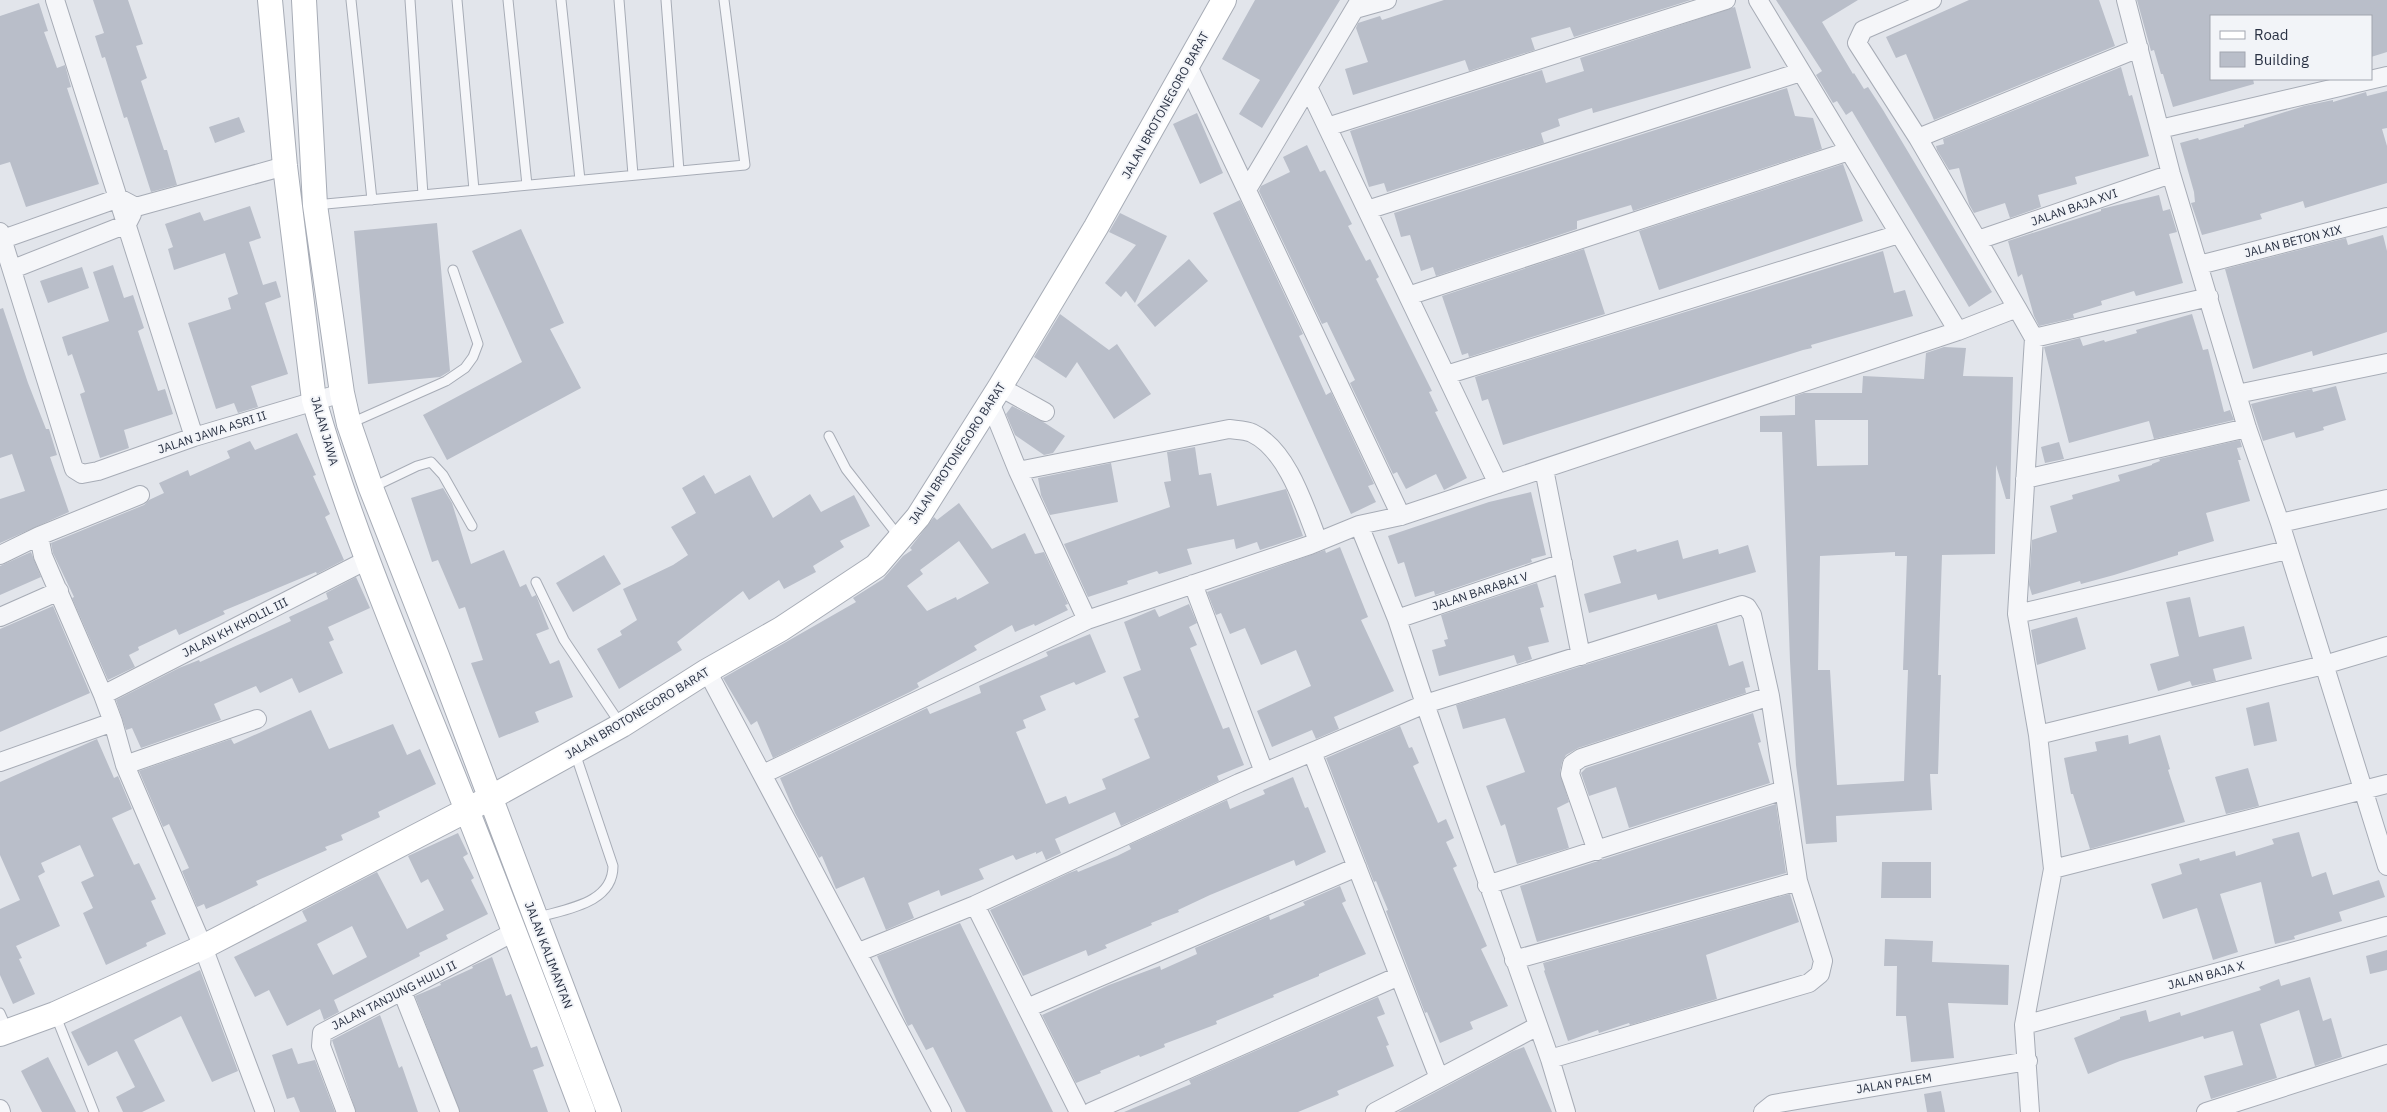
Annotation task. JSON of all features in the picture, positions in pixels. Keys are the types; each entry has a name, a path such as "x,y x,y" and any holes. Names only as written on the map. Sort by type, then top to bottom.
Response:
{"main road":[{"name":"JALAN JAWA","path":"270,0 285,166 314,400 367,560 467,810"},
{"name":"JALAN JAWA","path":"304,0 315,205 342,393 349,424 371,488 490,798"},
{"name":"JALAN BROTONEGORO BARAT","path":"3,1026 55,1014 203,947 490,798 622,725 707,671 781,629 876,566 918,517 995,394 1096,227 1224,0"},
{"name":"JALAN KALIMANTAN","path":"490,798 609,1112"},
{"name":"JALAN KALIMANTAN","path":"467,810 583,1112"}],"street":[{"path":"56,0 194,437"},
{"path":"1248,188 1357,5 1387,0"},
{"path":"1327,127 1726,0"},
{"path":"1758,0 1958,331"},
{"path":"1932,0 1863,30 1857,43 1918,138 2034,338 2017,614 2038,734 2052,869 2024,1025 2030,1112"},
{"path":"2130,1 2139,48 2171,174 2247,428 2280,523 2362,792 2387,866"},
{"path":"1918,138 2139,48"},
{"path":"1188,66 1248,188 1400,516"},
{"path":"1367,210 1801,72"},
{"path":"2372,80 2387,76"},
{"path":"2160,129 2370,80"},
{"path":"1308,87 1498,484"},
{"path":"1408,296 1849,151"},
{"path":"136,207 127,224 13,269 1,235 118,198 136,207 285,166"},
{"name":"JALAN BAJA XVI","path":"1978,240 2171,174"},
{"name":"JALAN BETON XIX","path":"2199,265 2387,217"},
{"path":"1446,375 1899,234"},
{"name":"JALAN JAWA ASRI II","path":"13,269 74,469 82,474 98,471 194,437 342,393"},
{"path":"2034,338 2209,297"},
{"path":"763,774 1087,620 1318,541 1359,524 1400,516 1498,484 1958,331 2017,308"},
{"path":"2237,394 2387,363"},
{"path":"995,394 1045,412"},
{"path":"995,394 1018,471 1087,620"},
{"path":"2025,479 2247,428"},
{"path":"1018,471 1229,429 1252,432 1270,447 1284,464 1300,494 1318,541"},
{"path":"1544,468 1581,656"},
{"path":"0,555 39,536 140,495"},
{"path":"2280,523 2387,499"},
{"path":"1359,524 1397,619 1424,704 1550,1059 1566,1112"},
{"path":"39,536 44,556 113,722 125,765 203,947 265,1112"},
{"path":"2017,614 2287,550"},
{"name":"JALAN KH KHOLIL III","path":"102,695 367,560"},
{"name":"JALAN BARABAI V","path":"1397,619 1563,564"},
{"path":"1193,584 1264,772"},
{"path":"0,617 59,592"},
{"path":"859,952 975,905 1264,772 1424,704 1742,605 1747,607 1752,615 1770,696 1798,881 1823,961 1820,974 1810,983 1550,1059"},
{"path":"2038,734 2324,664 2387,646"},
{"path":"707,671 859,952 942,1112"},
{"path":"1597,851 1570,774 1572,764 1581,758 1770,696"},
{"path":"125,765 257,719"},
{"path":"0,762 113,722"},
{"path":"1312,752 1439,1078"},
{"path":"2052,869 2362,792 2387,784"},
{"path":"1487,885 1784,790"},
{"path":"1027,1008 1357,866"},
{"path":"1514,960 1798,881"},
{"path":"975,905 1079,1112"},
{"name":"JALAN BAJA X","path":"2024,1025 2387,926"},
{"name":"JALAN TANJUNG HULU II","path":"346,1112 321,1046 322,1033 514,932"},
{"path":"1091,1112 1399,976"},
{"path":"402,992 450,1112"},
{"path":"1374,1112 1538,1026"},
{"path":"2206,1112 2387,1054"},
{"name":"JALAN PALEM","path":"1763,1112 1773,1104 2028,1062"}],"lane":[{"path":"351,0 372,200"},
{"path":"410,0 423,195"},
{"path":"457,0 474,190"},
{"path":"508,0 527,185"},
{"path":"561,0 580,180"},
{"path":"619,0 633,175"},
{"path":"666,0 679,171"},
{"path":"315,205 744,164 724,0"},
{"path":"349,424 446,381 464,368 473,357 478,344 453,270"},
{"path":"829,436 846,469 900,538"},
{"path":"371,488 417,466 430,462 443,474 472,526"},
{"path":"536,582 564,640 622,725"},
{"path":"536,918 592,901 606,889 613,878 613,866 575,751"},
{"path":"55,1014 94,1112"}],"building":[{"path":"93,0 128,0 143,44 136,46 147,78 141,81 164,150 167,150 177,185 151,192 127,117 124,118 105,57 102,58 95,36 104,33"},
{"path":"1255,0 1340,0 1262,128 1239,114 1260,80 1222,59"},
{"path":"1444,0 1691,0 1574,37 1570,27 1531,38 1535,50 1469,71 1465,60 1353,95 1345,69 1368,62 1356,28 1358,23 1380,16 1382,20"},
{"path":"1776,0 1858,0 1822,22 1853,74 1864,89 1868,87 1883,110 1992,292 1969,307 1852,111 1846,115 1837,101 1833,103 1816,75 1822,71"},
{"path":"1969,0 2099,0 2115,46 1934,120 1906,54 1896,58 1886,37"},
{"path":"2137,0 2387,0 2387,52 2372,57 2372,15 2210,15 2210,80 2253,80 2254,84 2173,107 2154,50 2151,51"},
{"path":"39,3 48,31 44,32 57,68 65,65 71,87 67,88 99,184 26,207 10,162 0,165 0,16"},
{"path":"1735,7 1751,68 1593,113 1592,108 1558,119 1560,126 1541,133 1544,143 1387,192 1384,183 1369,187 1350,131 1542,70 1546,83 1584,71 1580,58"},
{"path":"2121,67 2129,96 2132,95 2149,156 2075,177 2077,184 2038,195 2041,207 2010,218 2005,203 1974,213 1969,204 1959,168 1949,170 1937,150 1936,146 1944,144 1943,139"},
{"path":"1787,88 1795,116 1813,118 1822,149 1633,211 1631,205 1577,221 1577,229 1436,276 1433,267 1421,271 1410,235 1401,237 1394,213"},
{"path":"2387,91 2387,128 2382,129 2387,146 2387,183 2305,208 2303,201 2260,214 2262,219 2202,235 2191,203 2195,202 2194,192 2180,143 2198,138 2199,140 2244,127 2244,125 2304,106 2333,100 2333,102 2366,92 2367,96"},
{"path":"1197,113 1223,173 1200,184 1173,124"},
{"path":"239,117 245,132 215,143 209,127"},
{"path":"1307,145 1320,172 1325,170 1352,224 1348,226 1366,261 1370,259 1379,277 1376,279 1432,391 1429,392 1438,411 1435,412 1467,478 1444,490 1436,474 1406,489 1397,472 1393,474 1350,383 1355,380 1327,322 1322,324 1259,191 1261,186 1290,172 1283,157"},
{"path":"1843,164 1863,221 1659,290 1639,231"},
{"path":"2159,195 2163,211 2170,209 2177,232 2169,234 2183,283 2136,296 2134,291 2101,301 2102,305 2073,314 2074,318 2039,326 2034,316 2022,274 2018,277 2008,241 2101,211 2101,209"},
{"path":"1240,200 1303,334 1299,336 1326,395 1331,392 1374,484 1368,486 1376,502 1351,514 1213,213"},
{"path":"250,206 261,238 249,242 263,285 276,281 281,297 265,303 288,374 251,386 258,407 238,413 234,403 216,409 188,323 231,309 228,298 238,294 225,253 174,270 168,249 173,247 165,224 200,212 204,221"},
{"path":"1120,213 1167,236 1135,303 1126,291 1121,297 1105,283 1136,245 1109,232"},
{"path":"437,223 450,371 440,377 368,384 354,231"},
{"path":"521,229 564,323 550,329 581,388 447,460 423,415 522,362 472,251"},
{"path":"2383,235 2387,251 2387,332 2313,356 2312,351 2253,369 2225,269 2346,238 2348,245"},
{"path":"1584,249 1605,314 1469,357 1468,353 1462,355 1442,296"},
{"path":"1883,251 1894,293 1905,290 1913,316 1811,345 1812,348 1503,445 1488,399 1482,401 1475,377"},
{"path":"1189,259 1208,281 1155,327 1137,305"},
{"path":"113,265 124,298 133,295 144,328 138,331 158,391 165,389 173,414 124,430 129,448 100,458 80,394 85,392 72,354 68,356 62,337 109,321 93,272"},
{"path":"82,267 89,288 48,303 40,281"},
{"path":"3,308 28,383 46,429 49,429 57,455 50,457 69,512 0,543 0,499 25,491 12,454 0,458 0,309"},
{"path":"1060,314 1109,350 1117,344 1151,394 1114,419 1077,362 1066,378 1034,357"},
{"path":"2192,314 2203,350 2208,349 2224,412 2230,410 2234,420 2154,439 2149,421 2069,443 2044,347 2080,338 2083,346 2104,340 2105,342 2137,333 2136,330"},
{"path":"1944,347 1966,348 1963,376 2013,377 2010,499 2006,499 1996,465 1995,554 1942,555 1938,675 1941,675 1938,774 1930,774 1932,810 1836,816 1837,842 1806,844 1796,765 1790,661 1782,432 1760,432 1760,416 1795,415 1795,396 1804,393 1862,393 1863,376 1924,379 1926,353","holes":["1815,420 1868,420 1868,465 1817,466","1895,552 1895,556 1907,556 1903,670 1908,670 1904,781 1837,785 1830,670 1818,670 1820,556"]},
{"path":"2336,386 2346,420 2323,427 2324,430 2296,438 2294,432 2263,441 2251,404 2312,389 2313,392"},
{"path":"1012,406 1065,436 1053,453 1044,455 1015,435 1006,414"},
{"path":"297,433 316,475 313,476 330,514 325,517 344,560 317,574 316,572 223,611 225,614 179,635 176,629 138,647 139,650 129,655 135,667 108,680 72,598 74,597 53,553 51,543 144,505 149,500 164,493 159,483 188,470 190,476 230,458 227,451 250,441 255,450"},
{"path":"2240,440 2242,447 2237,448 2241,460 2238,460 2250,501 2206,513 2214,541 2178,552 2178,555 2114,575 2081,584 2080,581 2032,595 2029,585 2032,540 2057,532 2050,506 2073,499 2072,495 2120,481 2118,475 2152,465 2160,461 2159,459"},
{"path":"2059,442 2064,459 2045,463 2041,447"},
{"path":"1195,447 1199,475 1211,473 1217,506 1286,489 1303,536 1260,550 1257,542 1236,549 1234,539 1187,549 1192,564 1159,574 1157,571 1127,581 1128,584 1088,597 1064,544 1170,507 1164,482 1171,481 1167,452"},
{"path":"1111,463 1118,502 1050,515 1041,495 1038,478"},
{"path":"704,475 715,494 750,475 773,518 810,494 821,512 854,495 870,526 840,541 844,547 813,566 816,572 784,589 779,580 749,600 743,591 677,642 682,650 619,689 597,649 622,635 620,631 637,620 623,589 673,565 688,555 671,527 696,513 682,488"},
{"path":"443,488 452,503 471,564 504,550 520,587 526,584 532,597 536,595 549,629 536,634 550,664 559,660 573,697 535,712 539,722 499,738 471,663 483,660 465,607 459,609 438,560 432,562 411,498"},
{"path":"1531,492 1546,555 1531,559 1532,562 1435,595 1434,591 1415,597 1404,562 1398,564 1388,536 1489,502"},
{"path":"959,503 992,549 1025,533 1035,554 1044,552 1068,604 1065,605 1068,610 1035,626 1034,624 1015,632 1012,625 974,646 977,650 917,683 919,687 773,758 757,721 751,725 723,678 856,602 853,598 883,579 903,556 912,550 910,548 934,517 937,520","holes":["959,541 989,583 957,600 956,597 927,611 907,586 923,574 920,570"]},
{"path":"1678,540 1683,559 1718,549 1719,554 1748,545 1756,572 1658,600 1656,594 1589,613 1584,594 1621,583 1613,556 1636,549 1637,552"},
{"path":"1340,547 1368,617 1361,620 1394,691 1334,717 1339,729 1316,739 1312,730 1272,747 1257,711 1311,686 1296,650 1261,665 1245,628 1230,634 1221,613 1216,615 1207,592 1325,550 1326,553"},
{"path":"31,552 41,577 0,595 0,566"},
{"path":"604,555 621,584 573,612 556,583"},
{"path":"356,577 370,608 328,627 334,640 329,642 343,673 299,693 292,678 260,693 256,686 214,704 221,720 141,748 132,728 126,730 116,700 179,668 199,660 200,662 291,621 289,617 328,599 326,593"},
{"path":"1537,583 1544,607 1540,608 1549,642 1528,647 1532,659 1517,664 1514,655 1439,676 1432,650 1446,646 1444,640 1448,639 1441,615"},
{"path":"2190,597 2199,637 2244,626 2252,659 2213,669 2216,681 2192,686 2190,681 2158,691 2150,664 2179,656 2166,602"},
{"path":"1189,604 1197,623 1189,627 1197,645 1190,648 1223,729 1229,727 1244,765 1217,776 1219,781 1121,826 1115,812 1055,839 1061,853 1046,860 1042,851 1016,860 1013,855 979,869 984,879 941,896 939,890 908,903 914,918 886,930 864,877 836,889 822,856 819,858 795,813 780,778 927,708 930,714 981,693 979,686 1048,656 1046,652 1090,634 1106,672 1076,685 1074,682 1040,696 1046,710 1023,720 1026,728 1016,732 1046,804 1066,796 1069,804 1106,789 1102,779 1150,758 1134,719 1139,717 1123,677 1141,670 1124,622 1155,609 1159,617"},
{"path":"53,606 90,693 0,732 0,629"},
{"path":"2077,617 2086,649 2037,665 2031,630"},
{"path":"1717,624 1729,666 1743,661 1750,687 1745,688 1746,693 1578,748 1566,755 1560,772 1569,802 1557,808 1569,848 1517,864 1505,824 1501,826 1486,786 1525,772 1505,718 1463,729 1456,705"},
{"path":"2269,702 2277,741 2254,746 2246,708"},
{"path":"311,710 329,749 393,724 407,755 420,749 436,784 378,812 380,817 341,835 343,840 325,847 327,850 256,881 258,885 220,903 206,909 204,904 197,907 182,871 189,868 169,824 163,827 139,771 231,739 234,744"},
{"path":"1753,713 1761,742 1758,743 1770,783 1629,828 1616,787 1589,796 1581,773 1586,768"},
{"path":"1400,726 1409,748 1412,747 1419,763 1413,766 1438,823 1446,819 1454,838 1446,842 1457,866 1453,868 1487,946 1481,949 1508,1006 1470,1022 1473,1029 1440,1043 1427,1012 1425,1013 1386,911 1388,910 1376,881 1374,882 1326,758"},
{"path":"2128,735 2129,744 2160,735 2170,769 2168,770 2185,822 2090,849 2073,794 2071,794 2064,758 2097,751 2095,742"},
{"path":"97,739 114,778 118,776 132,809 112,818 134,865 139,863 156,899 151,901 166,934 146,943 147,946 106,965 83,913 93,908 81,882 94,876 80,845 41,863 45,872 38,876 60,926 16,946 22,958 19,959 35,994 13,1004 0,975 0,909 20,900 0,855 0,782"},
{"path":"2248,768 2259,806 2226,814 2215,777"},
{"path":"1293,777 1305,808 1308,807 1326,852 1296,866 1294,860 1210,895 1178,910 1179,912 1151,923 1152,925 1105,945 1107,948 1088,956 1086,950 1023,976 990,910 1069,873 1077,870 1078,872 1117,856 1131,849 1129,845 1227,800 1230,809 1265,794 1263,790"},
{"path":"1776,804 1786,873 1537,942 1520,886"},
{"path":"2299,832 2312,877 2326,872 2333,895 2379,880 2385,897 2339,912 2342,921 2294,936 2295,939 2275,944 2261,882 2220,894 2238,952 2213,960 2197,908 2163,919 2151,884 2182,874 2179,864 2199,858 2200,861 2235,851 2236,856 2274,844 2272,839"},
{"path":"458,833 468,854 463,857 474,878 471,880 488,914 446,935 448,939 419,953 420,956 334,1000 339,1012 324,1020 320,1009 287,1026 269,990 255,997 234,957 307,921 302,911 377,872 407,929 444,910 428,879 421,883 408,856","holes":["352,926 367,957 333,975 317,944"]},
{"path":"1882,862 1931,862 1931,898 1881,898"},
{"path":"1340,886 1346,901 1342,903 1366,954 1273,995 1274,997 1216,1021 1217,1024 1164,1044 1165,1047 1140,1057 1139,1055 1076,1083 1042,1015 1109,985 1160,966 1161,970 1197,954 1195,948 1269,916 1270,920 1305,905 1303,902"},
{"path":"1790,894 1799,922 1706,955 1717,999 1630,1025 1629,1023 1599,1033 1598,1030 1568,1041 1543,963"},
{"path":"960,923 1053,1112 966,1112 933,1047 926,1050 912,1024 908,1026 907,1024 877,956"},
{"path":"1885,939 1933,941 1932,962 2009,965 2008,1005 1948,1003 1954,1058 1911,1062 1906,1016 1896,1016 1897,966 1884,966"},
{"path":"2387,950 2387,970 2370,974 2366,956"},
{"path":"492,957 506,996 511,994 531,1048 537,1046 544,1066 533,1070 548,1112 460,1112 415,996 441,985 440,983"},
{"path":"200,970 238,1071 212,1082 181,1016 134,1040 165,1101 142,1112 123,1112 116,1097 135,1087 117,1051 88,1066 71,1032"},
{"path":"2310,977 2323,1021 2331,1018 2342,1057 2315,1066 2299,1010 2260,1024 2277,1078 2211,1099 2204,1076 2243,1065 2233,1031 2204,1039 2203,1036 2120,1061 2088,1074 2074,1038 2120,1019 2120,1017 2146,1010 2149,1022 2180,1012 2181,1016 2261,990 2259,987 2279,979 2281,986"},
{"path":"1378,997 1385,1014 1377,1017 1389,1045 1386,1046 1394,1066 1337,1091 1339,1095 1298,1112 1124,1112 1191,1084 1189,1080"},
{"path":"380,1015 399,1068 402,1066 418,1112 356,1112 332,1040"},
{"path":"1524,1047 1552,1112 1398,1112 1513,1051"},
{"path":"292,1048 298,1064 315,1060 335,1112 300,1112 294,1097 287,1099 272,1055"},
{"path":"48,1057 76,1112 42,1112 21,1071"},
{"path":"1941,1091 1945,1112 1927,1112 1924,1094"}]}
